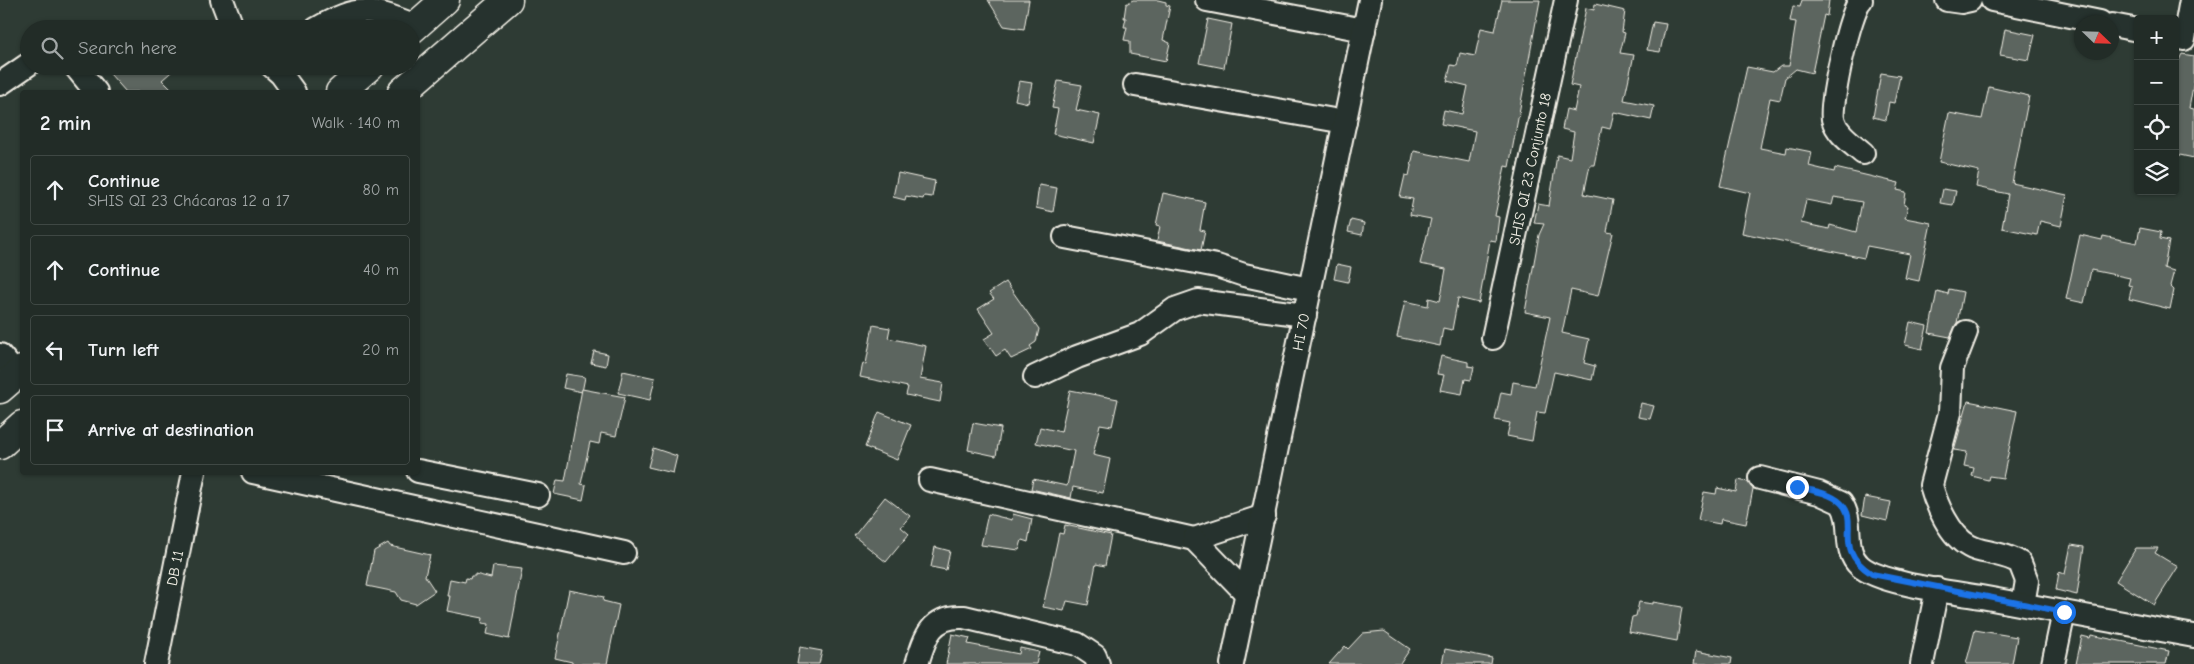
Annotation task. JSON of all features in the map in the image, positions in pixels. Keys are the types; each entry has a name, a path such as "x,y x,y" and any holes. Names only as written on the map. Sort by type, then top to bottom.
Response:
{"main road":[{"path":"420,23 445,0"},
{"path":"459,0 494,8"},
{"path":"404,90 494,8"},
{"path":"342,90 360,75"}],"street":[{"path":"222,0 230,20"},
{"path":"1207,0 1364,30"},
{"name":"HI 70","path":"1232,664 1370,0"},
{"name":"SHIS QI 23 Conjunto 18","path":"1493,338 1566,0"},
{"path":"1861,0 1852,14 1833,103 1833,118 1838,129 1863,153"},
{"path":"1946,0 1961,2 1970,0"},
{"path":"1992,0 2074,17"},
{"path":"2184,39 2191,0"},
{"path":"335,20 357,10 386,15 397,20"},
{"path":"2119,26 2134,29"},
{"path":"0,84 20,70"},
{"path":"82,75 94,90"},
{"path":"282,75 293,90"},
{"path":"1135,85 1345,122"},
{"path":"1065,237 1217,266 1244,276 1309,289"},
{"path":"1034,377 1077,357 1140,334 1175,309 1198,301 1305,315"},
{"path":"1966,332 1952,368 1950,413 1931,484 1934,496 1952,529 1961,540 1969,546 2006,556 2020,563 2027,581 2022,604"},
{"path":"420,471 538,495"},
{"name":"DB 11","path":"156,664 193,475"},
{"path":"267,475 624,553"},
{"path":"1760,478 1819,493 1841,503 1847,515 1849,549 1852,555 1865,570 1882,578 2194,636"},
{"path":"930,480 1194,539 1264,516"},
{"path":"1194,539 1247,594"},
{"path":"1922,664 1937,589"},
{"path":"2053,664 2064,612"},
{"path":"917,664 925,637 934,626 953,616 1077,644 1095,656 1098,664"}],"building":[{"path":"988,0 1029,0 1024,29 1004,26"},
{"path":"1133,0 1158,0 1166,2 1166,5 1170,6 1163,40 1170,43 1166,61 1130,54 1130,41 1124,40 1127,27 1124,27 1126,18 1124,18 1126,4"},
{"path":"1502,0 1540,0 1509,167 1505,166 1495,216 1499,217 1496,241 1490,240 1479,303 1458,298 1452,330 1443,328 1440,346 1397,337 1405,301 1428,306 1429,298 1440,301 1446,269 1420,264 1431,219 1410,215 1413,199 1400,197 1405,175 1409,176 1414,151 1469,162 1475,131 1441,124 1444,110 1462,114 1468,86 1447,81 1451,65 1457,66 1460,53 1475,56 1481,28 1495,31"},
{"path":"1802,0 1829,0 1827,16 1824,15 1812,73 1796,69 1785,78 1780,100 1770,98 1760,148 1786,153 1787,147 1812,152 1809,166 1834,172 1835,168 1899,183 1897,190 1906,192 1904,205 1908,206 1905,218 1931,223 1919,281 1905,278 1910,254 1867,246 1864,258 1742,233 1750,193 1720,186 1747,67 1773,72 1781,66 1789,66 1796,22 1790,21 1793,6 1800,7","holes":["1834,197 1862,202 1856,232 1830,225 1829,229 1801,223 1806,200 1832,205"]},
{"path":"1595,4 1625,11 1622,32 1625,33 1620,53 1634,55 1624,100 1654,106 1651,120 1614,112 1610,129 1602,127 1594,165 1590,165 1584,194 1613,200 1607,232 1613,233 1598,296 1571,290 1562,333 1589,339 1584,363 1595,366 1592,380 1554,372 1545,413 1537,412 1532,441 1507,436 1510,423 1495,420 1501,392 1511,394 1513,382 1535,386 1550,317 1525,312 1539,235 1544,224 1534,223 1538,204 1549,206 1557,155 1570,158 1574,132 1562,129 1566,109 1574,111 1579,87 1570,85 1586,8 1594,10"},
{"path":"1208,19 1232,24 1224,68 1199,63"},
{"path":"1653,22 1666,24 1660,52 1647,50"},
{"path":"2005,29 2035,35 2029,60 2000,55"},
{"path":"2182,54 2194,56 2194,81 2189,108 2194,109 2194,158 2179,155 2179,60"},
{"path":"1881,73 1900,76 1894,103 1889,102 1886,120 1873,117"},
{"path":"111,75 168,75 162,80 172,90 124,90"},
{"path":"1019,81 1032,83 1028,103 1015,100"},
{"path":"1058,81 1082,85 1076,110 1100,115 1094,143 1053,134 1058,109 1052,108"},
{"path":"1989,87 2029,96 2012,183 2067,195 2061,226 2040,221 2037,235 2002,228 2008,194 1976,187 1979,171 1939,162 1949,113 1982,119"},
{"path":"898,173 935,181 932,197 924,196 923,199 906,196 905,200 893,197"},
{"path":"1039,185 1057,188 1053,212 1036,208"},
{"path":"1943,189 1956,191 1953,205 1940,203"},
{"path":"1163,193 1205,202 1200,230 1205,231 1201,250 1157,241 1160,226 1156,225"},
{"path":"1351,220 1364,223 1362,235 1348,232"},
{"path":"2140,228 2161,232 2160,239 2169,241 2164,268 2174,271 2170,286 2174,290 2170,309 2129,299 2132,286 2128,285 2130,278 2091,270 2084,303 2066,299 2080,235 2102,240 2103,236 2137,243"},
{"path":"1337,264 1351,267 1348,282 1334,279"},
{"path":"1006,282 1039,329 1036,342 1030,346 1032,349 1011,359 1005,350 996,356 984,339 994,333 978,309 994,299 989,293"},
{"path":"1949,289 1963,292 1957,323 1950,337 1929,333 1937,291 1948,294"},
{"path":"1910,322 1927,326 1922,349 1905,345"},
{"path":"873,325 890,328 888,338 926,346 920,379 943,383 940,402 906,395 908,387 860,377 863,363 866,364"},
{"path":"594,351 608,354 606,366 591,363"},
{"path":"1441,356 1468,362 1468,366 1474,367 1471,380 1465,379 1462,394 1440,390 1444,375 1437,374"},
{"path":"623,371 655,378 650,400 618,393"},
{"path":"566,374 585,377 582,392 563,388"},
{"path":"582,389 625,397 616,436 601,433 599,444 590,442 581,484 586,485 583,500 554,494 557,480 565,481"},
{"path":"1070,390 1118,399 1112,426 1100,424 1093,455 1110,459 1103,493 1073,487 1071,498 1031,489 1033,479 1067,486 1074,451 1036,443 1040,427 1061,432"},
{"path":"1968,401 2017,411 2003,478 1989,476 1988,480 1972,476 1974,468 1964,466 1967,452 1954,450"},
{"path":"1641,403 1654,406 1650,419 1638,417"},
{"path":"879,412 911,425 897,460 865,447"},
{"path":"973,423 1001,428 996,456 968,450"},
{"path":"653,448 677,456 673,473 648,467"},
{"path":"1738,480 1748,482 1753,489 1746,524 1721,519 1720,524 1698,520 1704,492 1716,494 1717,488 1736,492"},
{"path":"885,497 910,516 901,527 909,534 886,562 854,536"},
{"path":"1865,497 1891,502 1887,521 1862,515"},
{"path":"988,514 1012,520 1013,514 1032,519 1028,542 1022,540 1019,550 981,545"},
{"path":"1065,525 1111,535 1105,566 1096,564 1088,605 1067,601 1064,611 1043,607 1059,533 1063,534"},
{"path":"388,543 390,546 430,555 425,576 435,591 416,604 401,600 396,592 367,586 374,551"},
{"path":"2071,545 2084,547 2077,595 2056,590 2059,572 2065,574"},
{"path":"935,547 950,551 946,570 931,567"},
{"path":"2136,548 2158,548 2155,553 2178,567 2154,605 2116,581"},
{"path":"493,566 522,569 509,639 487,634 489,624 482,623 483,618 447,611 450,596 447,596 450,579 465,582 466,578 470,579 475,574 491,578"},
{"path":"569,590 604,597 603,601 619,605 607,664 572,664 572,662 555,658"},
{"path":"1639,602 1653,604 1653,602 1682,607 1677,641 1629,632 1632,617 1636,616"},
{"path":"1975,630 2017,637 2012,664 1966,664"},
{"path":"1384,631 1410,649 1400,664 1329,664 1345,646 1348,649 1363,633"},
{"path":"952,634 970,638 968,644 1019,654 1020,648 1039,652 1036,664 946,664"},
{"path":"2091,635 2169,651 2166,664 2076,664 2082,636 2090,638"},
{"path":"800,647 822,651 819,664 797,664"},
{"path":"1445,649 1492,658 1491,664 1442,664"},
{"path":"1696,651 1732,658 1731,664 1694,664"}],"route":[{"path":"1797,487 1819,493 1841,503 1846,510 1848,520 1849,549 1859,565 1872,574 1882,578 1937,589 2064,612"}]}
